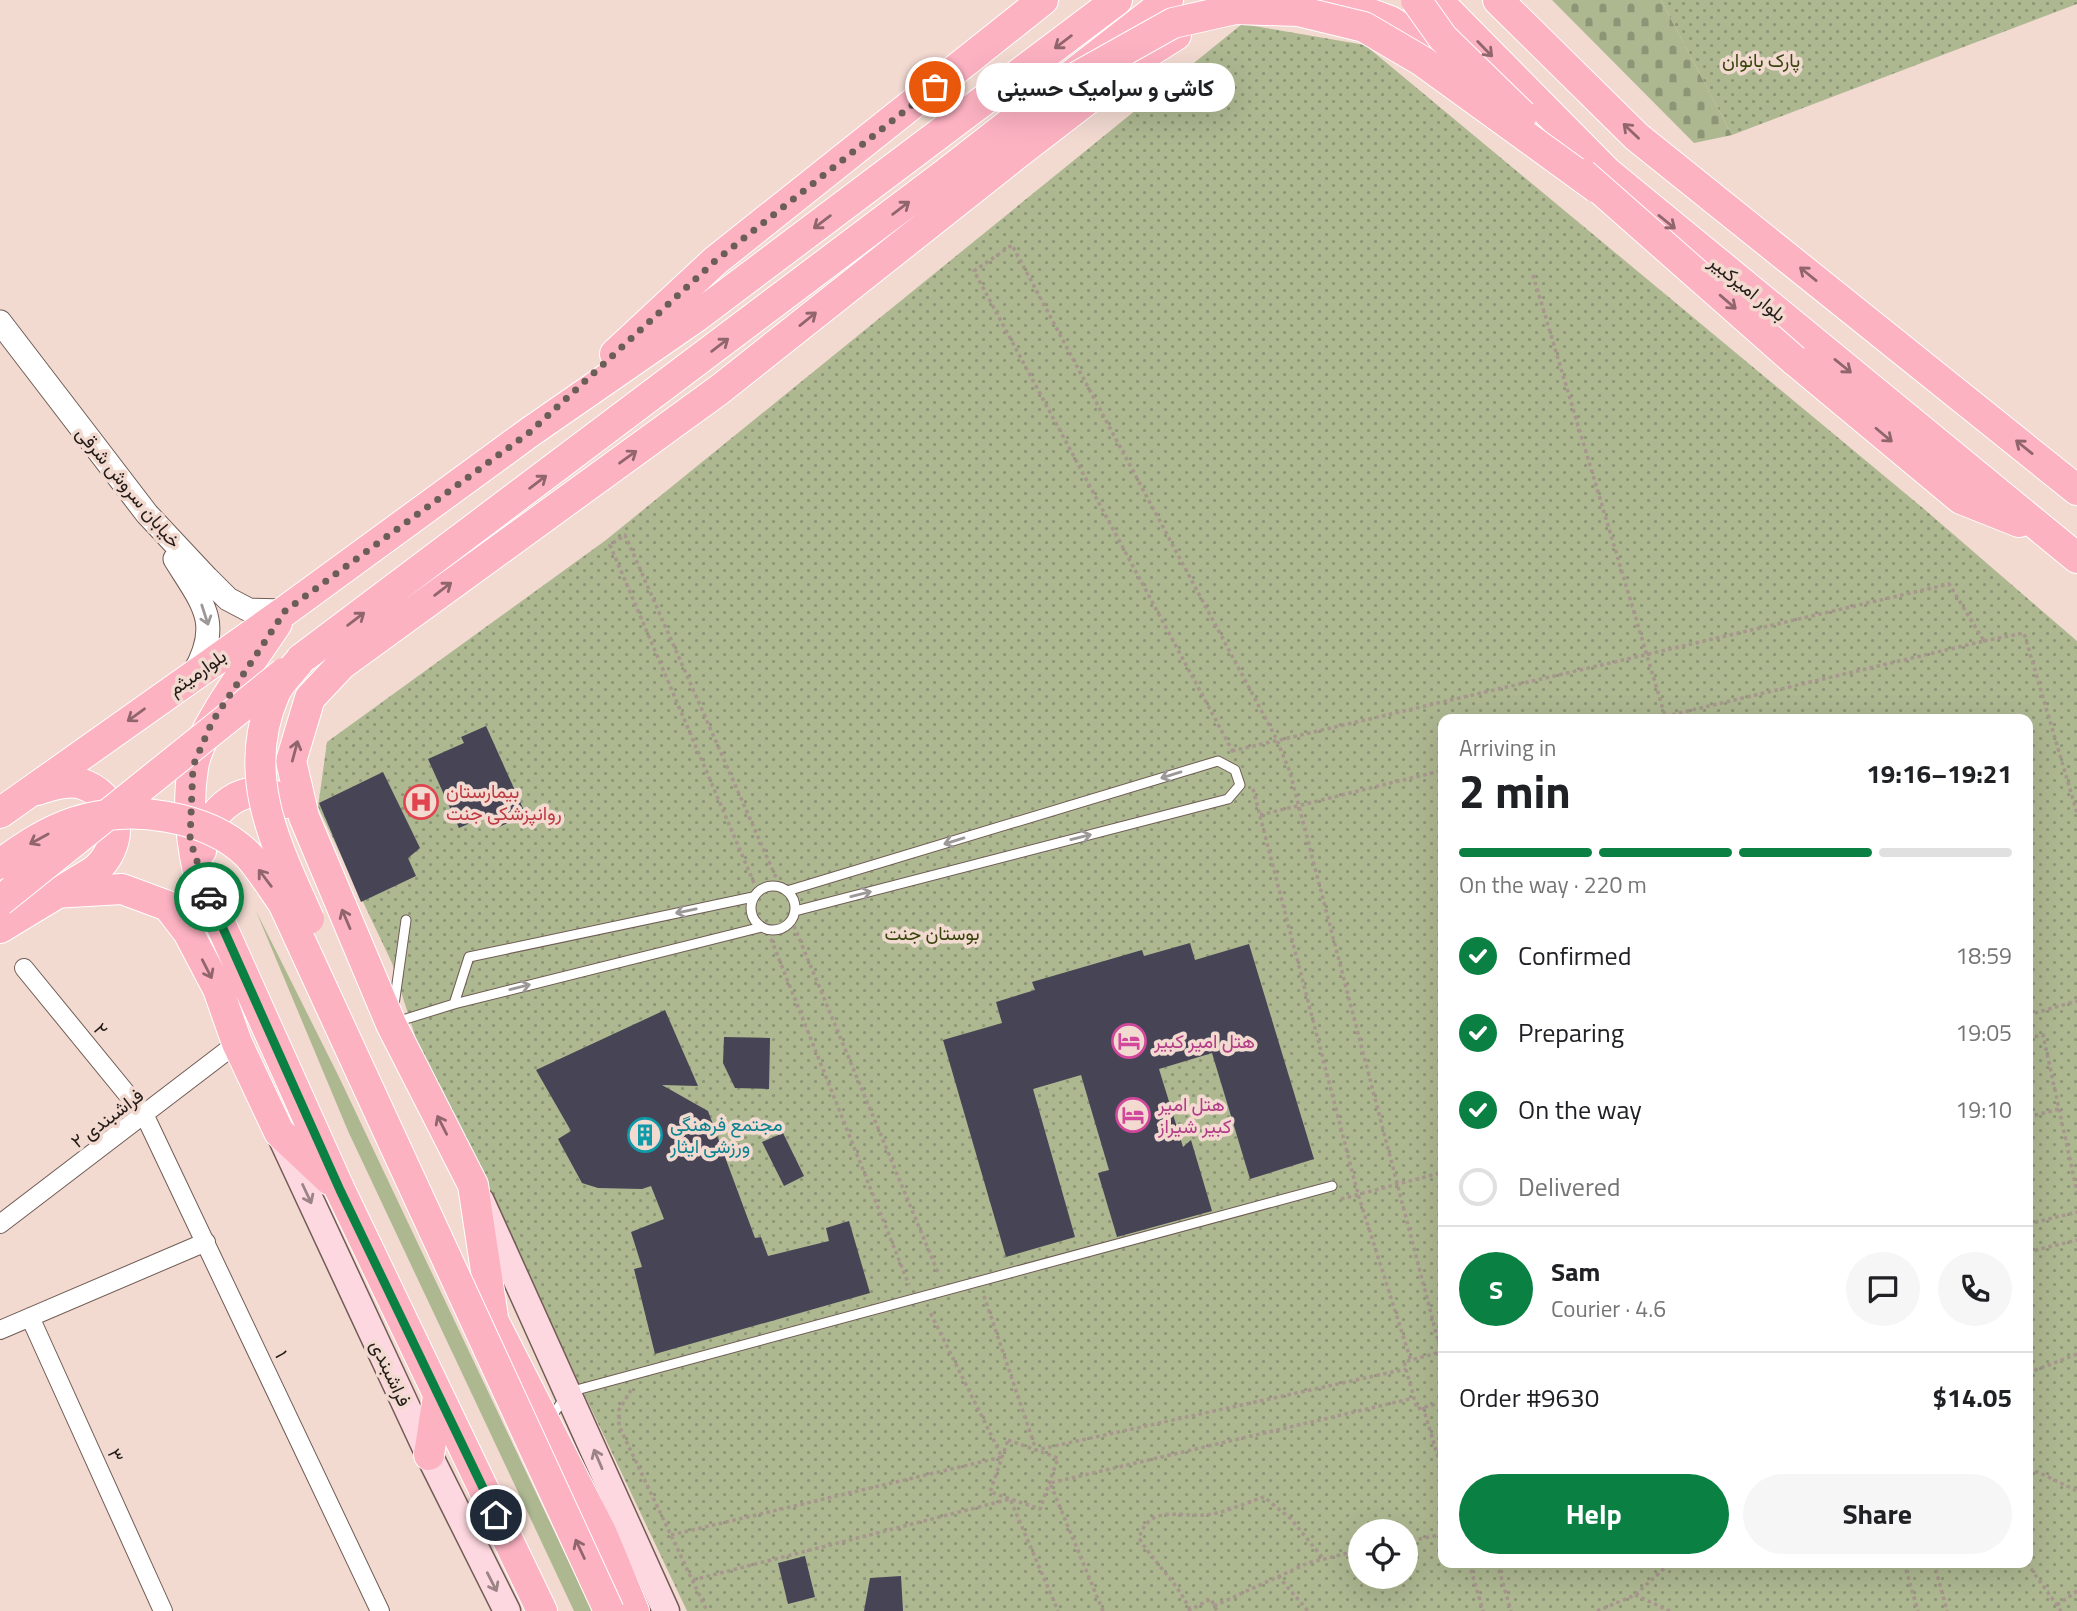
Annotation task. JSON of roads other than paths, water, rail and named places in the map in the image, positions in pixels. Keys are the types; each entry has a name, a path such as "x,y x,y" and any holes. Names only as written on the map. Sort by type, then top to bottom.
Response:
{"main road":[{"path":"530,432 715,261 1043,0"},
{"path":"530,432 696,317 1117,0"},
{"path":"0,901 301,659 1057,88 1168,0"},
{"path":"666,1611 474,1185 391,1024 304,817 291,761 310,698 342,664 719,390 1149,52 1232,0"},
{"path":"1333,0 1390,21 1432,44 1592,159"},
{"path":"1416,0 1443,38 1597,188 1794,360 1961,499 2042,529"},
{"name":"بلوار امیرکبیر","path":"1437,0 1592,159 2077,558"},
{"path":"1498,0 1637,137 2077,490"},
{"path":"1057,88 1173,23 1236,9 1298,11 1364,27 1422,61 1597,188"},
{"name":"بلوارمیثم","path":"0,813 285,611 530,432"},
{"name":"فراشبندی","path":"285,611 212,722 193,766 190,840 200,876 340,1190 542,1611"},
{"path":"301,659 275,692 268,718 258,779 264,808 300,899 494,1324 602,1534 634,1611"},
{"path":"0,928 107,860 116,843 117,827 110,809 85,785 60,782 26,793"},
{"path":"200,876 202,832 221,807 247,792 277,796 304,817"},
{"path":"0,864 38,837 77,821 141,814 199,825 248,855 283,903 609,1611"},
{"path":"53,893 122,889 168,906 188,932 218,989 237,1043 279,1132 340,1190"},
{"name":"فراشبندی","path":"279,1132 429,1455 507,1611"},
{"path":"474,1185 494,1324"},
{"path":"429,1455 438,1396"}],"street":[{"name":"خیابان سروش شرقی","path":"0,322 147,514 229,599 249,610 285,611"},
{"path":"147,514 208,616 210,635 205,654 194,673"},
{"name":"۲","path":"24,968 145,1116"},
{"name":"۲ فراشبندی","path":"0,1224 145,1116 237,1043"},
{"name":"۱","path":"145,1116 380,1611"},
{"path":"0,1330 206,1242"},
{"name":"۳","path":"30,1317 163,1611"}],"lane":[{"path":"454,1004 469,957 755,894 771,886 783,889 1218,761 1235,771 1240,785 1228,799 795,911"},
{"path":"406,920 391,1024 454,1004 765,929 779,929 791,921 795,911 794,900 783,889"},
{"path":"755,894 751,912 765,929"},
{"path":"547,1424 569,1392 1332,1186"}],"place":[{"name":"کاشی و سرامیک حسینی","path":"935,87"},
{"name":"بیمارستان روانپزشکی جنت","path":"421,802"},
{"name":"هتل امیر کبیر","path":"1129,1041"},
{"name":"هتل امیر کبیر شیراز","path":"1133,1115"},
{"name":"مجتمع فرهنگی ورزشی ایثار","path":"645,1135"}],"park label":[{"name":"پارک بانوان","path":"1761,60"},
{"name":"بوستان جنت","path":"932,933"}]}
